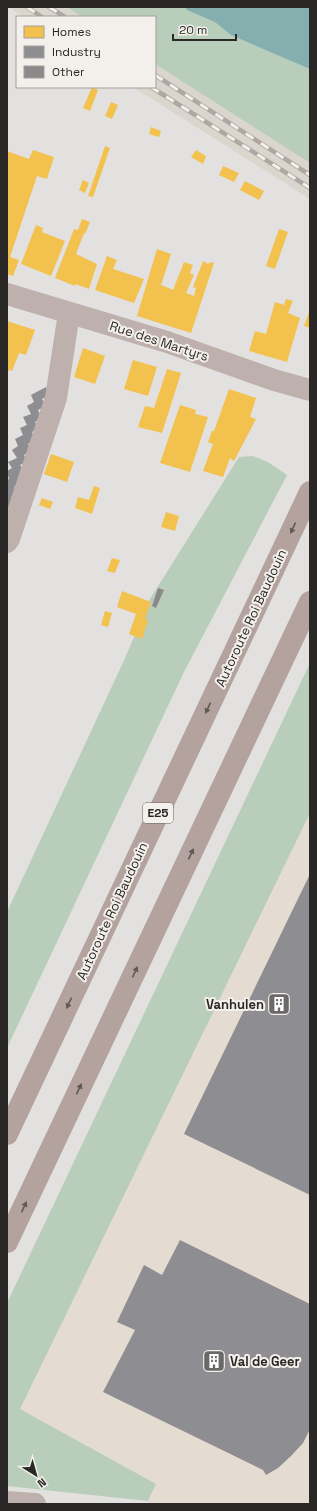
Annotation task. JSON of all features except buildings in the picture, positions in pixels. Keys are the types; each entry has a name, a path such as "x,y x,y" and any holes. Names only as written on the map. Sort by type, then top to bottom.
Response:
{"highway":[{"name":"Autoroute Roi Baudouin","path":"7,1134 310,492"},
{"path":"7,1242 310,602"}],"street":[{"name":"Rue des Martyrs","path":"7,294 167,342 274,380 310,390"},
{"path":"7,542 56,398 69,313"},
{"path":"7,1502 35,1504"}],"shaded area":[{"path":"8,7 67,7 80,16 22,16"},
{"path":"156,65 310,163 310,199 135,88 156,88"},
{"path":"310,813 310,1504 148,1504 156,1484 20,1409"}],"green space":[{"path":"67,7 310,7 310,163 156,65 156,16 80,16"},
{"path":"253,456 268,462 287,475 183,674 7,1048 7,912 126,656 150,599 239,457"},
{"path":"310,663 310,813 20,1409 156,1484 148,1501 7,1486 7,1303"}],"water":[{"path":"185,7 310,7 310,69 231,35 215,22 187,10"}],"railway":[{"path":"27,7 40,16"},
{"path":"49,7 63,16"},
{"path":"156,76 310,175"},
{"path":"153,88 310,188"}],"place":[{"name":"Vanhulen","path":"279,1004"},
{"name":"Val de Geer","path":"214,1361"}]}
